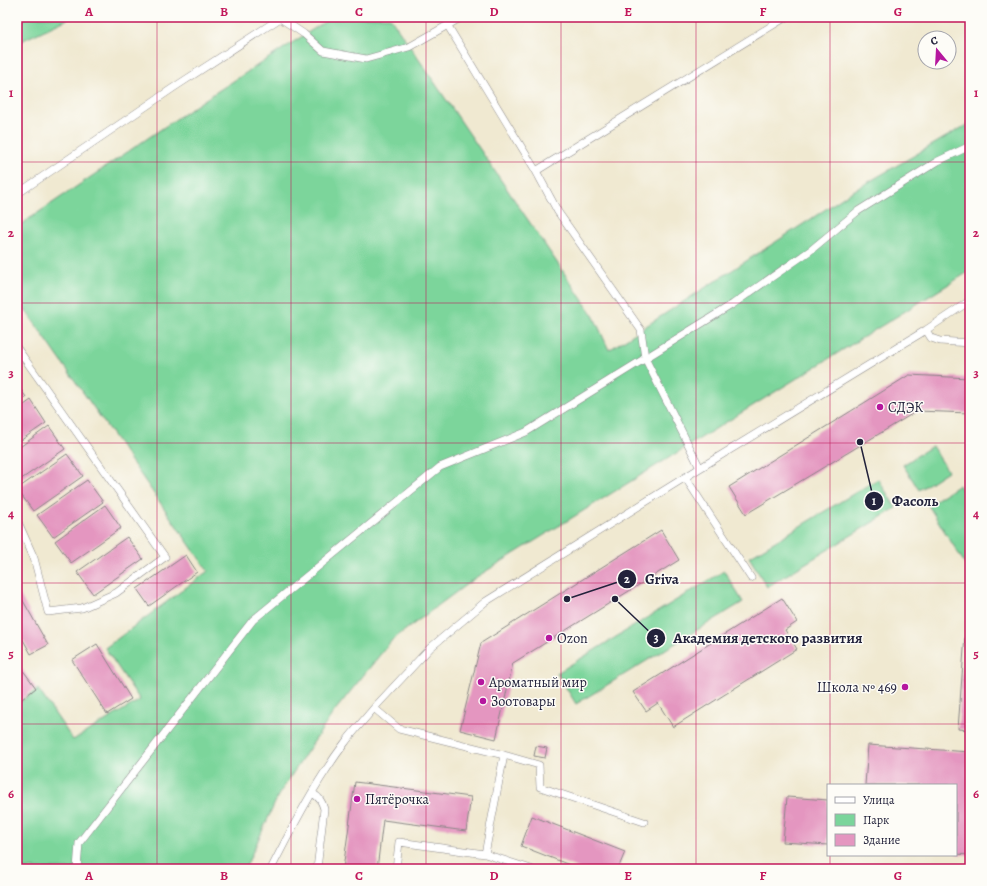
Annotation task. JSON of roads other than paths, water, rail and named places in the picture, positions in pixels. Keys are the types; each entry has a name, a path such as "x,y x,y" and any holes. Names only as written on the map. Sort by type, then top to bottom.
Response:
{"lane":[{"path":"17,194 173,88 281,18 304,34 323,51 366,59 409,47 462,17"},
{"path":"536,171 786,17"},
{"path":"448,26 536,171 558,212 641,330 645,358 700,468"},
{"path":"77,869 79,843 253,620 440,467 526,432 733,304 804,255 858,211 938,161 970,146"},
{"path":"271,869 291,829 312,793 344,744 374,708 430,648 485,602 685,477 969,303"},
{"path":"926,330 931,338 940,341 970,343"},
{"path":"17,348 165,557 116,593 82,608 48,612 34,558 17,520"},
{"path":"685,477 751,578"},
{"path":"374,708 399,729 539,765 540,787 644,822"},
{"path":"485,854 504,755"},
{"path":"312,793 319,797 324,809 317,869"},
{"path":"396,869 399,842 485,854 531,869"}],"place":[{"name":"СДЭК","path":"880,407"},
{"name":"Фасоль","path":"860,442"},
{"name":"Griva","path":"567,599"},
{"name":"Академия детского развития","path":"615,599"},
{"name":"Ozon","path":"549,638"},
{"name":"Ароматный мир","path":"481,682"},
{"name":"Школа № 469","path":"905,687"},
{"name":"Зоотовары","path":"483,701"},
{"name":"Пятёрочка","path":"357,799"}]}
